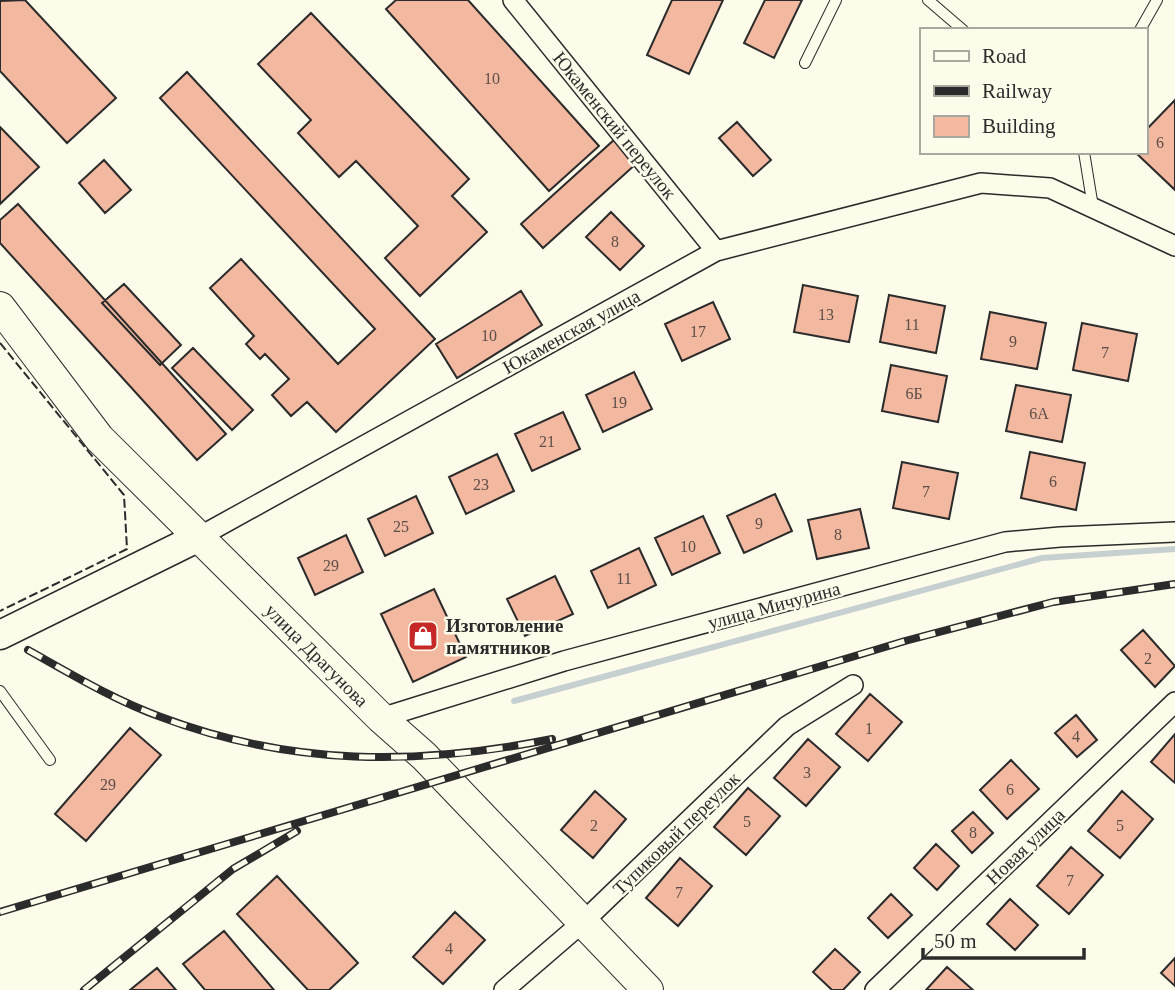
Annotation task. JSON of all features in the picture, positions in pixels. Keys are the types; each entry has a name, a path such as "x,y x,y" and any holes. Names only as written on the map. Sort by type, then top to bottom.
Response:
{"main road":[{"name":"улица Драгунова","path":"0,307 99,438 381,718 424,756 648,990"}],"street":[{"name":"Юкаменский переулок","path":"513,0 716,251"},
{"name":"Юкаменская улица","path":"0,635 199,537 716,251 981,183 1050,188 1175,246"},
{"name":"улица Мичурина","path":"381,718 564,662 1005,542 1175,532"},
{"name":"Тупиковый переулок","path":"504,990 583,922 787,726 853,685"},
{"name":"Новая улица","path":"875,990 1175,702"}],"lane":[{"path":"805,63 836,0"},
{"path":"928,0 961,28"},
{"path":"1141,28 1157,0"},
{"path":"1084,154 1093,208"},
{"path":"0,691 50,760"}],"building":[{"path":"25,0 116,98 67,143 0,71 0,1"},
{"path":"396,0 468,0 599,146 549,191 386,9"},
{"path":"672,0 723,0 689,74 647,55"},
{"path":"765,0 802,0 774,58 744,43"},
{"path":"311,13 469,179 452,196 487,232 420,296 385,258 418,226 356,161 339,177 298,133 311,120 258,64"},
{"path":"187,72 435,339 336,432 307,402 291,416 272,395 289,379 265,354 260,359 246,344 254,336 210,288 241,259 338,364 375,329 160,98"},
{"path":"1175,100 1175,190 1137,154 1147,154 1147,129"},
{"path":"737,122 771,160 753,176 719,138"},
{"path":"0,127 39,167 0,204"},
{"path":"615,139 637,163 543,248 521,224"},
{"path":"104,160 131,190 105,213 79,183"},
{"path":"18,204 226,434 197,460 0,243 0,220"},
{"path":"611,212 644,246 620,270 586,237"},
{"path":"124,284 181,345 160,365 102,303"},
{"path":"803,285 858,296 849,342 794,332"},
{"path":"521,291 542,325 457,378 436,344"},
{"path":"889,295 945,306 936,353 880,342"},
{"path":"713,302 730,339 682,361 665,324"},
{"path":"990,312 1046,323 1037,369 981,359"},
{"path":"1082,323 1137,334 1128,381 1073,370"},
{"path":"193,348 253,410 232,430 172,368"},
{"path":"891,365 947,376 938,422 882,411"},
{"path":"634,372 652,409 603,432 586,395"},
{"path":"1016,385 1071,395 1062,442 1006,431"},
{"path":"563,412 580,449 532,471 515,434"},
{"path":"1030,452 1085,463 1076,510 1021,498"},
{"path":"497,454 514,491 466,514 449,477"},
{"path":"902,462 958,473 949,519 893,508"},
{"path":"775,494 792,531 744,553 727,516"},
{"path":"416,496 433,533 385,556 368,519"},
{"path":"860,509 869,548 817,559 808,520"},
{"path":"703,516 720,553 672,575 655,538"},
{"path":"346,535 363,572 315,595 298,558"},
{"path":"639,548 656,585 608,608 591,571"},
{"path":"555,576 573,614 525,636 507,599"},
{"name":"Изготовление памятников","path":"434,589 466,657 413,682 381,614"},
{"path":"1143,630 1175,666 1155,687 1121,650"},
{"path":"870,694 902,722 868,761 836,734"},
{"path":"1076,715 1097,740 1077,757 1055,733"},
{"path":"130,728 161,755 86,841 55,814"},
{"path":"1175,734 1175,783 1151,762"},
{"path":"808,739 840,767 806,806 774,778"},
{"path":"1011,760 1039,789 1007,819 980,790"},
{"path":"748,788 780,816 746,855 714,827"},
{"path":"595,791 626,819 593,858 561,830"},
{"path":"1122,791 1153,819 1120,858 1088,831"},
{"path":"973,812 993,833 972,853 952,831"},
{"path":"936,844 959,866 937,890 914,868"},
{"path":"1071,847 1103,875 1069,914 1037,886"},
{"path":"680,858 712,886 678,926 646,898"},
{"path":"277,876 358,963 329,990 308,990 237,914"},
{"path":"891,894 912,915 888,938 868,918"},
{"path":"1010,899 1038,925 1015,950 987,924"},
{"path":"455,912 485,940 443,984 413,957"},
{"path":"224,931 274,990 205,990 183,964"},
{"path":"835,949 860,972 843,990 832,990 813,972"},
{"path":"1175,958 1175,986 1161,973"},
{"path":"947,967 973,990 926,990"},
{"path":"157,968 176,990 130,990"}],"waterway":[{"path":"514,701 1042,558 1175,549"}],"railway":[{"path":"0,912 905,641 1053,602 1175,584"},
{"path":"28,650 126,703 210,733 258,745 306,753 403,757 502,748 552,739"},
{"path":"84,990 233,869 297,831"}],"fence":[{"path":"0,343 124,495 127,549 0,611"}],"place":[{"name":"Изготовление памятников","path":"423,636"}]}
